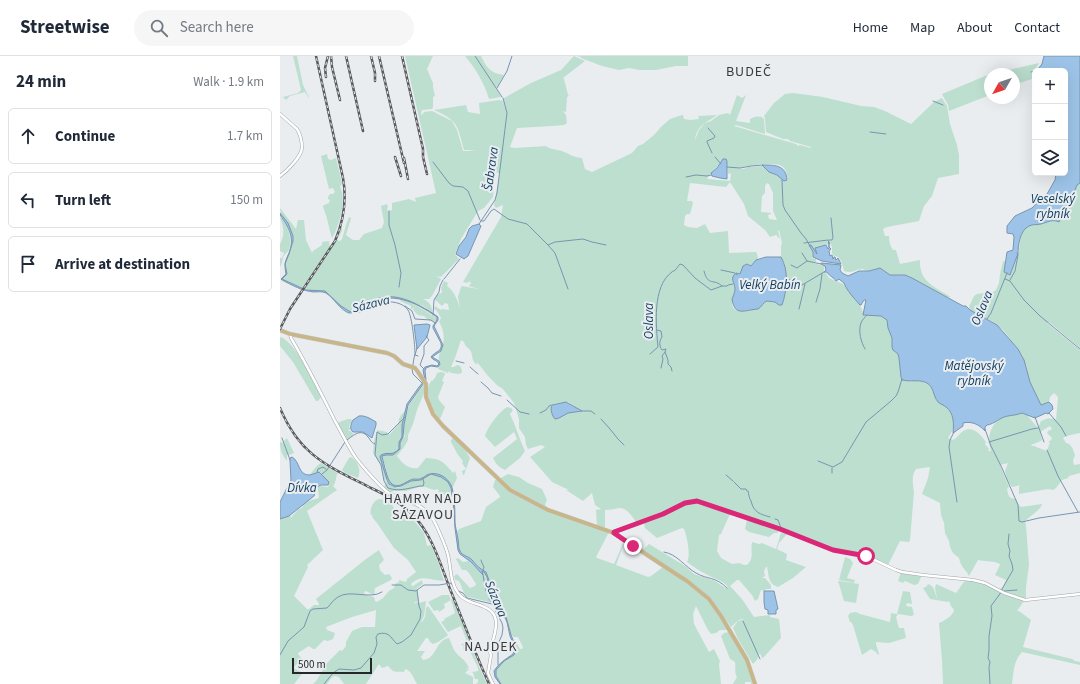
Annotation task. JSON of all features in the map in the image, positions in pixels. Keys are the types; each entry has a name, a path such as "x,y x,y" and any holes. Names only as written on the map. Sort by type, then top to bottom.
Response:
{"main road":[{"path":"281,330 290,334 387,353 394,356 403,364 413,367 424,381 426,386 426,397 433,414 443,426 510,490 548,510 614,533 687,581 710,600 747,660 755,684"}],"street":[{"path":"280,114 297,129 302,147 296,160 280,176"},
{"path":"290,334 356,457 385,490 420,506 430,516 435,522 447,551 452,579 459,594 466,600 488,608 494,616 496,622 495,632 494,639 489,649 491,655 488,673 493,684"},
{"path":"614,533 663,514 685,503 697,501 833,550 866,556 896,570 923,575 973,580 985,583 1002,592 1025,600 1080,594"}],"green space":[{"path":"293,56 297,56 303,85 309,98 305,92 290,96 286,100 283,97 298,93 301,90"},
{"path":"405,56 433,56 427,69 433,83 435,96 433,97 433,107 432,109 422,110 421,114 422,115 424,112 432,111 452,121 434,110 466,105 468,112 480,114 479,103 499,100 503,101 507,113 504,98 531,83 561,70 574,56 585,61 563,78 569,96 567,97 566,112 563,111 566,115 567,123 564,125 517,128 510,147 546,146 574,157 582,158 585,169 592,172 632,153 638,146 654,135 670,119 682,115 684,119 690,120 699,119 698,116 717,115 705,123 711,121 719,115 728,113 730,115 737,95 742,98 746,95 736,121 750,123 750,118 751,119 756,116 762,117 763,119 764,118 765,134 736,125 734,126 796,144 798,146 800,145 811,148 766,132 764,116 774,103 785,94 793,93 823,97 861,106 874,107 911,124 934,102 942,98 947,106 950,124 957,145 959,155 959,174 938,178 932,196 924,206 919,221 883,229 885,236 889,236 893,250 896,250 900,264 920,260 920,267 925,279 934,287 951,297 947,297 905,275 890,275 879,268 869,271 860,269 852,272 844,271 839,258 832,254 831,244 815,249 817,254 811,245 809,245 813,252 812,258 816,259 816,262 813,263 824,266 824,270 829,278 843,284 860,305 864,315 881,316 887,320 892,338 892,347 898,354 899,358 902,380 928,383 938,401 950,411 954,422 954,428 948,438 953,440 963,431 970,429 979,434 986,442 985,444 989,449 988,451 991,451 989,440 991,430 1001,418 1021,413 1027,415 1038,428 1041,421 1049,418 1056,420 1058,397 1054,393 1050,397 1049,402 1041,405 1030,382 1022,355 1003,330 993,322 970,310 969,307 974,296 977,294 993,292 996,290 999,283 1003,261 1006,262 1011,273 1019,252 1023,231 1026,228 1029,226 1055,221 1059,222 1061,220 1077,185 1080,183 1080,348 1049,322 1047,323 1080,350 1080,433 1063,438 1066,443 1070,445 1075,455 1073,461 1074,465 1080,464 1080,473 1062,480 1053,490 1048,489 1019,494 1020,485 1013,487 1007,479 1005,471 1008,463 1000,465 1009,487 1007,489 1010,497 1016,499 1021,507 1042,504 1039,509 1025,521 1029,565 1026,599 1000,589 1003,587 1006,580 995,575 1000,564 978,560 969,576 962,566 959,558 953,553 950,547 945,533 940,503 922,494 928,478 930,467 916,469 913,477 914,492 910,540 909,542 900,541 888,565 863,554 833,549 782,529 769,537 749,532 745,529 747,519 736,514 729,516 721,534 719,535 717,551 721,558 732,564 739,563 747,565 752,557 752,542 759,544 762,543 776,549 781,533 787,534 779,543 777,549 787,554 786,560 806,567 793,578 778,587 772,584 766,567 764,571 765,576 762,578 765,578 771,585 771,589 766,589 764,591 761,590 758,599 755,601 752,595 739,580 730,586 742,599 754,617 770,615 770,617 779,619 781,638 763,658 758,653 758,658 753,664 733,628 738,621 744,619 739,620 731,627 712,600 641,551 649,544 685,566 694,574 715,581 725,588 724,589 728,587 724,583 687,562 689,551 684,529 682,528 657,538 645,528 644,523 636,522 627,511 622,508 605,510 605,528 597,526 596,510 601,509 595,505 592,493 583,501 566,490 569,490 552,482 530,457 545,447 541,445 528,449 525,437 519,428 519,419 514,403 503,389 488,376 477,362 477,365 475,363 470,350 464,342 461,340 451,367 457,365 459,366 462,373 451,373 449,371 448,373 438,369 440,363 439,357 444,342 444,335 439,322 441,318 434,309 435,306 441,310 449,310 448,304 445,303 442,306 434,299 438,294 442,293 441,288 444,281 448,283 447,286 456,298 460,308 458,297 461,287 478,289 469,286 471,283 469,281 468,283 463,282 501,217 503,205 496,208 494,205 500,173 490,172 489,185 494,185 493,197 484,208 478,211 461,239 455,254 459,259 442,276 436,276 441,279 432,296 429,299 423,299 430,304 432,312 423,306 407,300 390,297 376,299 352,312 341,306 325,291 304,289 321,265 339,232 342,223 342,231 337,240 340,241 342,239 349,217 351,218 346,235 353,240 359,240 364,234 382,228 384,222 381,206 387,204 388,211 392,210 392,203 409,199 416,202 415,198 436,193","holes":["452,121 455,124 464,150 476,150 463,151 457,130","727,160 728,174 730,173 731,175 730,181 707,179 721,161","762,164 776,164 783,167 787,174 788,180 784,181 763,166 748,167 744,169 736,168","730,182 744,204 748,216 765,230 770,237 776,235 780,239 779,230 782,243 781,257 785,264 786,274 782,305 767,301 741,311 736,310 732,303 735,291 733,277 736,273 740,274 747,264 751,266 758,259 756,252 729,253 728,231 710,233 705,224 697,228 684,225 685,216 690,214 693,203 692,201 687,201 690,183 726,187","767,183 769,184 773,193 773,211 777,220 769,219 768,215 771,213 761,212 762,196 765,193 765,186","568,402 581,411 565,414 551,407 553,404","1050,426 1052,429 1047,433 1052,438 1048,442 1050,442 1047,451 1031,445 1042,440 1040,432"]},
{"path":"465,56 481,56 485,64 492,71 504,75 497,87 494,85 501,97 489,99 479,76"},
{"path":"577,56 688,56 688,66 676,66 656,70 629,68 619,70 602,66"},
{"path":"1039,63 1036,68 1032,68 1032,79 1020,83 1020,68 1017,68"},
{"path":"984,76 984,97 949,111 948,105 942,94"},
{"path":"327,154 328,159 331,160 336,158 342,183 340,187 343,198 341,213 332,238 323,207 329,203 330,200 328,197 330,194 335,192 333,188 329,189 321,156"},
{"path":"280,208 296,229 298,220 304,220 306,240 312,253 322,245 322,242 329,241 330,247 302,288 282,279 287,274 285,264 293,237 280,212"},
{"path":"280,218 282,218 286,225 290,242 289,250 283,257 280,267 280,258 282,258 284,253 280,251 283,231"},
{"path":"401,299 436,317 437,320 434,322 428,320 424,316 418,315 413,310 414,307 411,309 411,306 400,301"},
{"path":"281,337 293,347 299,355 321,397 318,401 316,401 293,362 280,346"},
{"path":"441,372 445,374 442,381 444,382 438,397 445,407 440,419 431,407 427,392 437,373"},
{"path":"424,384 424,393 408,435 408,440 397,456 403,463 412,468 418,468 426,458 438,460 444,463 453,473 455,471 457,478 452,489 449,482 444,478 431,474 447,481 449,484 451,500 449,501 446,494 441,496 438,489 434,490 425,487 419,487 406,491 393,491 392,493 384,487 386,483 384,480 381,465 373,453 377,430 387,432 388,435 390,434 398,425 399,419 406,408 402,425 402,437 399,442 399,449 394,453 381,455 385,480 390,485 397,488 411,481 420,481 426,476 420,479 412,480 397,486 392,485 387,478 386,468 382,457 395,453 400,449 400,443 405,436 403,428 409,405"},
{"path":"507,407 513,410 510,414 525,451 520,458 505,470 495,462 493,458 517,439 514,432 495,447 485,436 494,420"},
{"path":"351,419 352,421 348,431 351,431 354,435 347,440 338,424 339,422"},
{"path":"287,438 294,453 289,455 287,454 287,461 280,448 280,442 285,446 284,441"},
{"path":"453,438 466,449 466,452 470,458 464,475 462,471 466,469 462,463 463,461 451,442"},
{"path":"351,457 354,459 358,464 358,478 345,473 342,470"},
{"path":"321,463 339,474 337,474 333,486 337,490 307,511 323,550 307,565 308,567 294,596 307,609 314,605 319,605 316,599 379,550 384,560 379,565 380,570 385,575 389,574 392,578 391,580 375,588 374,595 366,591 364,592 365,595 374,597 375,601 377,602 394,588 395,584 399,582 399,580 406,582 407,579 416,572 408,560 394,548 371,515 371,507 376,500 381,499 391,503 395,510 391,511 402,510 411,517 424,533 427,546 430,545 432,547 444,581 423,578 411,584 413,586 422,580 423,584 417,588 419,601 415,602 414,604 417,602 419,603 426,601 424,616 421,622 425,617 426,608 428,606 448,635 433,644 428,638 426,638 417,651 425,651 421,657 423,660 428,659 444,639 449,638 454,650 467,664 469,668 466,669 469,669 465,673 473,677 473,684 417,684 409,671 405,669 404,672 395,672 388,666 382,668 379,664 366,684 344,684 339,677 335,676 332,677 327,684 313,684 326,664 346,646 346,642 352,631 362,627 375,627 376,610 326,627 327,630 335,633 333,639 328,641 324,640 315,649 309,646 298,653 302,659 293,668 302,674 294,684 280,684 280,519 289,516 292,517 306,502 319,498 318,487 328,487 329,482 320,472 309,475"},
{"path":"508,474 519,477 542,489 547,500 545,505 548,508 511,489 499,479"},
{"path":"495,480 510,491 545,510 609,532 596,557 597,558 614,564 624,544 616,565 648,577 663,567 688,583 712,604 727,630 720,630 711,634 696,606 693,614 694,624 709,652 714,649 720,661 721,684 501,684 496,676 496,670 505,660 514,654 514,642 516,642 520,649 523,647 518,637 511,635 499,600 492,595 489,589 490,584 486,572 460,552 457,532 459,529 481,521 486,507 500,497 493,487"},
{"path":"845,557 850,559 853,563 847,578 855,580 854,583 839,580"},
{"path":"458,558 463,562 469,561 482,574 482,571 484,572 490,591 499,604 467,597 459,581 455,580 454,576 457,574 470,588 476,584 466,570 462,570 456,559"},
{"path":"901,572 907,573 907,576 908,573 921,576 918,584 914,585 905,581 903,583 898,581"},
{"path":"966,579 985,584 1001,593 1024,601 1017,611 1031,620 1023,647 1072,659 1080,662 1080,665 1022,652 1015,663 1012,684 943,684 939,623 946,620 954,610 949,601 930,599 923,588 928,584 930,585 933,588 937,598 935,588 936,584 956,593"},
{"path":"838,582 859,584 856,603 844,601"},
{"path":"903,591 910,592 912,604 907,603 906,606 912,607 914,615 898,614 896,617 899,628 904,628 906,638 889,643 876,642 878,655 871,649 862,655 853,625 848,616 850,613 856,612 890,622 891,613 897,614"},
{"path":"442,595 449,595 451,600 444,604 445,608 439,612 438,610 434,611 428,602"},
{"path":"453,599 487,684 476,684 478,679 475,679 472,672 478,671 478,668 468,647 463,650 463,646 461,644 468,644 461,626 448,632 441,622 455,613 451,600"},
{"path":"729,632 746,661 753,684 751,684 751,682 745,682 745,684 733,684 737,677 735,672 735,662 730,659 721,636 724,633"}],"water":[{"name":"Veselský rybník","path":"1044,56 1080,56 1080,183 1077,185 1072,194 1068,206 1059,222 1053,221 1032,225 1023,231 1019,242 1018,254 1010,275 1004,272 1007,252 1013,250 1014,237 1013,234 1007,233 1007,226 1015,216 1032,208 1047,194 1055,180 1056,176 1068,176 1068,68 1039,68 1042,64"},
{"path":"723,159 726,159 727,161 727,179 712,176 711,173 717,168"},
{"path":"762,165 779,167 784,171 787,180 784,181 777,175 769,172"},
{"path":"280,213 288,223 293,236 291,248 290,233"},
{"path":"479,224 481,226 468,256 464,259 456,254 459,246 466,237 469,229 472,226"},
{"path":"809,245 811,245 817,254 815,248 826,245 828,249 829,247 831,249 829,251 830,256 832,255 833,259 835,257 836,260 838,258 841,264 822,261 813,257 813,252"},
{"name":"Velký Babín","path":"766,257 781,257 784,262 786,281 782,305 767,301 764,302 758,309 744,311 738,310 733,305 732,299 735,289 733,281 734,275 736,273 740,274 743,266 747,264 751,266 756,260"},
{"name":"Matějovský rybník","path":"821,263 841,265 840,270 848,276 859,271 869,271 880,268 890,275 905,275 963,306 966,306 970,310 997,325 1018,349 1024,360 1030,382 1041,405 1049,402 1053,409 1048,414 1046,413 1035,418 1022,413 1005,417 987,425 985,427 985,431 975,424 969,422 963,423 963,426 953,433 951,412 938,402 929,385 921,381 902,380 898,354 892,347 892,338 887,320 881,316 863,315 866,300 864,300 860,305 849,292 844,283 839,279 836,281 827,272 824,272 826,270 825,266"},
{"path":"285,264 287,274 282,279 306,290 325,291 341,306 352,312 364,305 355,311 351,313 349,313 326,293 314,292 297,288 281,279 286,274"},
{"path":"385,297 393,297 410,301 420,306 394,298 384,298 365,304 377,299"},
{"path":"420,306 438,317 438,320 434,326 443,345 441,351 432,357 439,361 440,364 438,367 431,366 426,368 426,380 408,405 400,449 393,455 382,456 388,479 396,486 431,474 421,480 411,481 395,487 389,484 387,480 380,457 384,454 394,453 399,449 399,442 402,437 402,425 407,404 425,380 423,370 425,367 432,365 437,366 439,364 431,357 441,348 441,343 433,328 433,326 437,320 437,317"},
{"path":"414,325 430,325 427,337 417,349"},
{"path":"566,402 582,411 568,413 555,419 551,408 552,405"},
{"path":"359,416 366,417 376,422 372,438 363,432 352,431 351,426 353,420"},
{"name":"Dívka","path":"292,457 295,459 303,473 310,475 319,472 329,482 328,485 321,485 317,487 314,496 289,516 280,519 280,502 291,480 290,458"},
{"path":"431,474 442,476 447,480 451,485 454,499 455,524 459,550 462,554 471,559 478,567 486,572 490,583 489,589 492,595 499,600 506,617 516,650 514,655 504,661 496,670 496,676 501,684 495,677 494,671 500,663 513,654 515,648 510,636 507,622 497,601 489,592 487,577 484,572 482,571 483,575 471,562 460,554 458,550 455,528 454,510 451,488 448,482 441,477"},
{"path":"764,591 774,591 778,609 776,610 776,614 768,614 768,610 765,609"}],"waterway":[{"name":"Šabrava","path":"475,56 502,97"},
{"path":"497,88 507,71 512,56"},
{"name":"Šabrava","path":"479,224 495,200 497,193 507,113 503,98"},
{"path":"933,101 943,105"},
{"path":"708,128 715,136 707,141 712,153"},
{"path":"870,132 886,134"},
{"path":"715,157 721,164"},
{"path":"433,162 449,183 453,186 463,187 468,191 480,220"},
{"path":"727,167 740,168 763,165"},
{"path":"686,177 711,175"},
{"path":"782,180 783,205 785,210 810,246"},
{"path":"481,221 484,221 494,209 508,219 527,224 548,245 555,242 583,239 606,245"},
{"path":"389,211 389,225 401,273 399,287"},
{"path":"829,240 832,240 833,238 831,218"},
{"path":"804,243 828,240 829,243"},
{"path":"548,245 555,253 568,289"},
{"path":"802,253 807,261"},
{"path":"1010,280 1015,271 1018,255 1017,253"},
{"name":"Šabrava","path":"444,279 460,259"},
{"path":"791,265 797,268 807,261 821,264"},
{"name":"Oslava","path":"650,354 658,347 656,318 658,296 666,278 680,264 711,290 733,284"},
{"path":"721,270 735,273 737,275"},
{"path":"704,271 709,281 722,286"},
{"name":"Oslava","path":"792,291 824,272"},
{"name":"Oslava","path":"987,319 991,313 1007,273"},
{"path":"816,302 822,274"},
{"name":"Oslava","path":"787,279 802,284"},
{"path":"1005,279 1010,281 1024,300 1040,316 1080,349"},
{"name":"Šabrava","path":"433,315 434,300 439,292 443,280"},
{"path":"799,309 805,284"},
{"path":"353,312 364,311 382,303 389,302 400,304 406,308 411,318 414,338 415,354 413,366"},
{"path":"405,306 412,311 415,319 431,320 435,323"},
{"path":"865,349 861,340 860,326 861,322 867,315"},
{"path":"657,330 661,331 662,337 660,347 662,350 666,349 665,352 668,364 672,371"},
{"path":"424,369 420,365 424,354 424,346 429,340 426,336"},
{"path":"417,348 415,355 418,356"},
{"path":"661,368 663,359 662,356 665,352"},
{"path":"456,361 464,363"},
{"path":"470,367 478,374"},
{"path":"412,369 413,374 422,383"},
{"path":"818,461 833,467 842,462 866,422 896,396 902,379"},
{"path":"481,382 492,393 501,396"},
{"path":"507,400 520,412 529,414"},
{"path":"540,413 551,405"},
{"path":"582,411 591,411 595,414"},
{"path":"1049,413 1061,427 1066,436"},
{"name":"Sázava","path":"405,417 388,434 382,435 377,432 375,455 381,465 384,481 388,488 400,490 423,486 423,479"},
{"path":"1035,417 1044,442"},
{"path":"601,419 624,445"},
{"path":"989,442 1038,428"},
{"path":"985,429 991,446 1018,505 1019,521 1022,522 1080,512"},
{"path":"954,432 950,440 949,447 957,502"},
{"path":"347,440 358,433 363,433 371,442 375,444"},
{"path":"282,438 290,460"},
{"path":"322,474 327,470 345,442"},
{"path":"1047,450 1058,476 1078,512"},
{"path":"317,472 318,469 323,467 326,469"},
{"path":"832,468 832,473"},
{"path":"726,475 733,481"},
{"path":"734,482 741,489 746,489 747,491"},
{"path":"748,491 749,498 756,511 770,517"},
{"path":"775,519 778,520 781,528"},
{"path":"990,684 990,662 988,658 992,616 991,606 1002,591 1013,570 1009,556 1009,534"},
{"path":"664,552 673,555 696,573 715,580 727,588"},
{"path":"481,560 484,567 483,570"},
{"name":"Sázava","path":"483,575 486,591"},
{"path":"324,684 333,673 339,669 354,670 361,668 374,653 377,644 376,637 378,634 387,634 397,644 411,635 420,619 421,611 417,590 424,585 451,583 455,589"},
{"path":"392,585 401,585 408,590 417,590"},
{"path":"1004,591 1017,590"},
{"path":"458,591 463,593 467,598 492,604 494,606 503,628 498,644 498,665"},
{"path":"280,655 288,641 304,627 310,611 313,609 327,608 335,599 343,595 372,595 382,592"},
{"path":"489,599 492,603"},
{"path":"743,621 760,659"}],"railway":[{"path":"280,329 290,309 335,241 341,225 344,210 345,194 343,178 316,56"},
{"path":"326,77 325,68 328,56"},
{"path":"331,56 332,67 340,100"},
{"path":"346,56 363,131"},
{"path":"371,56 375,73 375,81"},
{"path":"379,56 404,163"},
{"path":"402,56 423,149 423,157 427,174"},
{"path":"395,157 401,176"},
{"path":"404,158 408,179"},
{"path":"280,408 288,424 306,449 317,458 341,473 393,499 403,506 419,522 435,549 489,684"}],"district":[{"name":"BUDEČ","path":"749,72"},
{"name":"HAMRY NAD SÁZAVOU","path":"423,508"},
{"name":"NAJDEK","path":"491,647"}],"route":[{"path":"633,546 614,532 671,511 685,503 697,501 780,529 833,550 866,556"}]}
